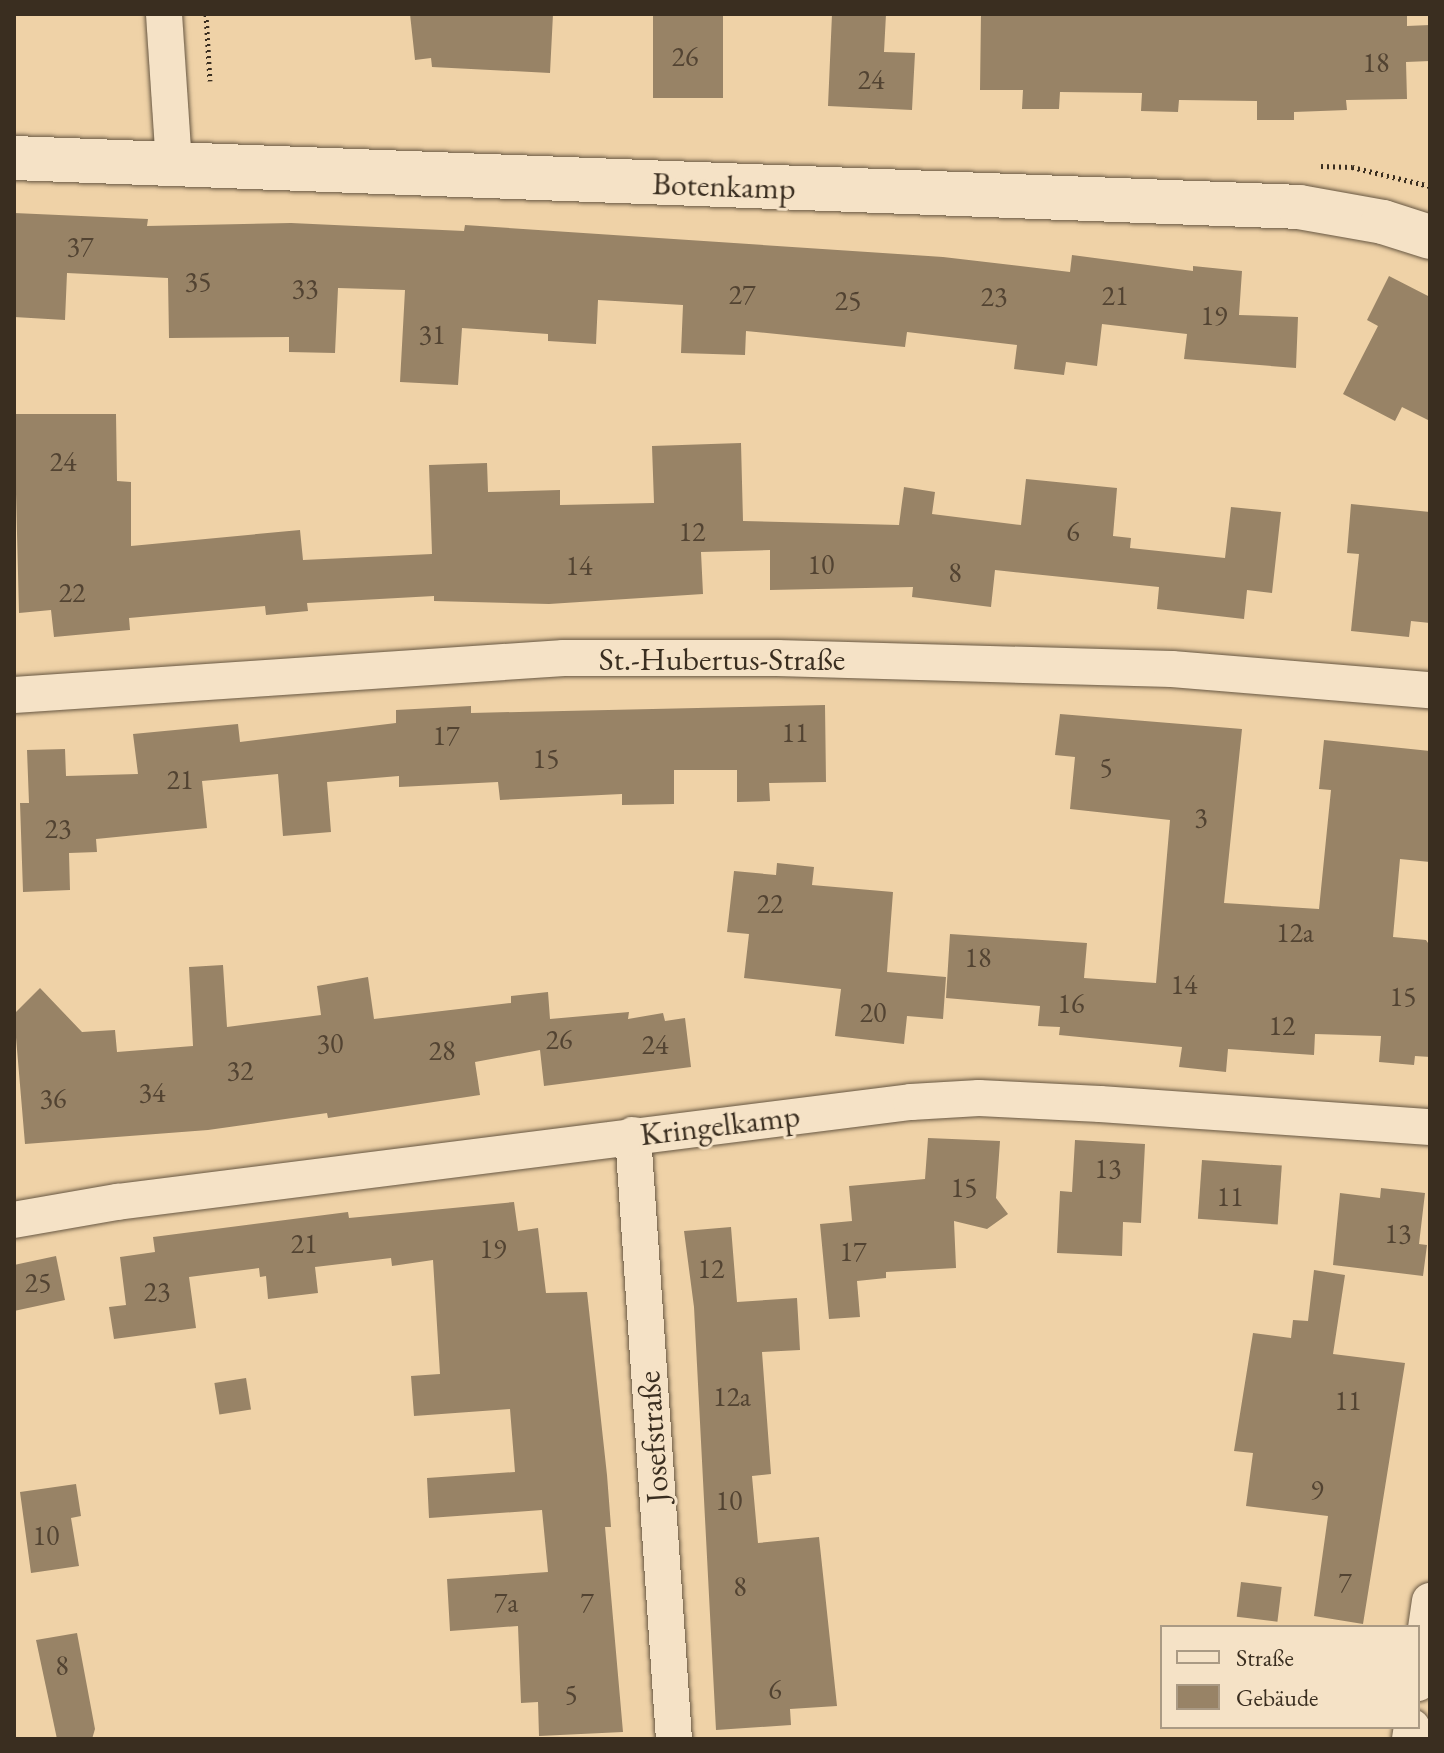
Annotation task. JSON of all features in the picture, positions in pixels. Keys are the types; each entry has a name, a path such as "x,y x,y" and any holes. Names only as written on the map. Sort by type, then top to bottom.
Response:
{"street":[{"path":"164,14 174,165"},
{"name":"Botenkamp","path":"14,158 1299,207 1383,222 1430,237"},
{"name":"St.-Hubertus-Straße","path":"14,695 351,669 610,658 1172,669 1430,690"},
{"name":"Kringelkamp","path":"14,1220 633,1135 979,1098 1430,1127"},
{"name":"Josefstraße","path":"633,1135 674,1739"},
{"path":"1420,1669 1430,1601"}],"path":[{"path":"206,14 210,84"}],"building":[{"path":"410,14 553,14 550,73 432,67 431,58 415,60"},
{"path":"653,14 723,14 723,98 653,98"},
{"path":"832,14 886,14 884,52 915,53 912,110 828,106"},
{"path":"981,14 1407,14 1407,26 1430,25 1430,61 1406,62 1407,99 1346,100 1347,110 1294,112 1294,120 1257,120 1257,101 1179,100 1178,112 1141,111 1142,93 1060,92 1059,109 1022,109 1023,90 980,90"},
{"path":"14,213 148,219 147,226 291,223 464,231 465,225 943,257 1070,272 1072,255 1193,271 1193,266 1242,271 1239,315 1298,317 1296,368 1184,359 1187,334 1102,324 1097,366 1066,362 1064,375 1014,369 1017,345 907,332 905,347 746,331 745,355 681,353 683,305 598,300 596,344 548,341 548,334 462,328 458,385 400,382 405,290 338,288 335,353 289,352 289,337 169,338 168,278 67,273 65,320 14,317"},
{"path":"1389,276 1430,297 1430,421 1402,407 1395,421 1343,394 1378,326 1367,320"},
{"path":"14,414 116,414 117,481 131,482 131,546 300,530 303,560 432,554 429,465 487,463 488,492 560,490 560,505 654,503 652,446 741,443 743,521 899,525 904,487 935,492 932,514 1021,525 1026,479 1117,488 1113,536 1131,538 1130,548 1225,558 1231,507 1281,512 1272,593 1247,590 1244,619 1157,609 1159,587 995,570 991,607 912,597 913,587 770,590 770,550 701,552 703,594 549,604 434,601 434,596 307,603 308,611 266,615 265,606 129,618 130,630 54,637 51,610 19,613"},
{"path":"1351,504 1430,512 1430,623 1411,621 1409,637 1351,631 1359,554 1347,553"},
{"path":"825,705 826,782 769,783 770,801 737,802 737,770 674,770 674,804 622,805 622,794 500,800 498,782 399,787 399,776 327,782 331,832 283,836 278,774 202,781 207,828 96,839 97,852 69,853 70,890 23,892 20,803 29,803 27,750 65,749 66,776 138,774 133,734 238,724 240,742 396,723 396,710 471,706 471,713"},
{"path":"1060,714 1242,729 1224,903 1319,909 1331,790 1319,789 1324,740 1430,751 1430,862 1400,859 1393,937 1426,940 1430,946 1430,1057 1415,1056 1414,1065 1379,1062 1381,1036 1315,1034 1314,1055 1228,1049 1226,1072 1179,1067 1182,1047 1059,1035 1060,1027 1038,1026 1040,1006 946,998 950,934 1087,943 1084,978 1156,983 1170,820 1070,809 1075,757 1055,755"},
{"path":"777,863 814,867 812,885 893,892 887,972 946,977 943,1019 907,1016 904,1044 835,1036 841,989 744,978 749,934 727,932 734,871 776,875"},
{"path":"223,965 227,1027 321,1015 317,986 368,977 374,1019 511,1003 511,996 548,992 550,1019 629,1012 628,1019 663,1013 665,1021 685,1018 691,1067 544,1086 540,1050 475,1062 480,1095 328,1118 327,1113 208,1130 25,1144 14,1014 40,988 82,1032 115,1030 117,1052 193,1046 189,967"},
{"path":"928,1138 1000,1141 996,1198 1008,1214 987,1229 954,1221 956,1268 886,1272 886,1278 857,1281 860,1317 829,1319 820,1224 852,1221 849,1186 925,1179"},
{"path":"1075,1140 1145,1144 1141,1223 1123,1222 1122,1256 1057,1253 1060,1191 1072,1192"},
{"path":"1202,1160 1282,1166 1278,1224 1198,1219"},
{"path":"1381,1188 1425,1193 1419,1244 1427,1245 1423,1276 1333,1265 1340,1193 1380,1198"},
{"path":"514,1202 518,1231 538,1228 546,1293 587,1292 607,1475 611,1527 605,1527 623,1732 539,1736 538,1702 521,1703 518,1626 450,1631 447,1579 548,1572 542,1510 429,1518 427,1478 515,1472 510,1409 414,1416 411,1376 440,1374 433,1260 392,1266 391,1258 315,1267 318,1293 268,1299 266,1276 260,1277 259,1268 189,1277 196,1328 114,1339 109,1307 126,1305 120,1257 155,1252 153,1237 348,1212 349,1218"},
{"path":"731,1227 737,1302 797,1298 800,1350 762,1352 771,1474 752,1476 758,1543 819,1537 837,1706 790,1709 791,1725 716,1730 694,1307 684,1231"},
{"path":"56,1256 65,1300 14,1311 14,1265"},
{"path":"1314,1270 1345,1275 1333,1354 1405,1363 1363,1624 1314,1616 1328,1516 1246,1506 1253,1453 1234,1451 1253,1333 1291,1338 1293,1320 1308,1321"},
{"path":"246,1378 251,1410 219,1415 214,1383"},
{"path":"76,1484 81,1516 71,1518 79,1566 31,1573 20,1492"},
{"path":"1241,1582 1282,1587 1277,1622 1237,1617"},
{"path":"77,1633 95,1729 92,1739 57,1739 36,1640"}]}
